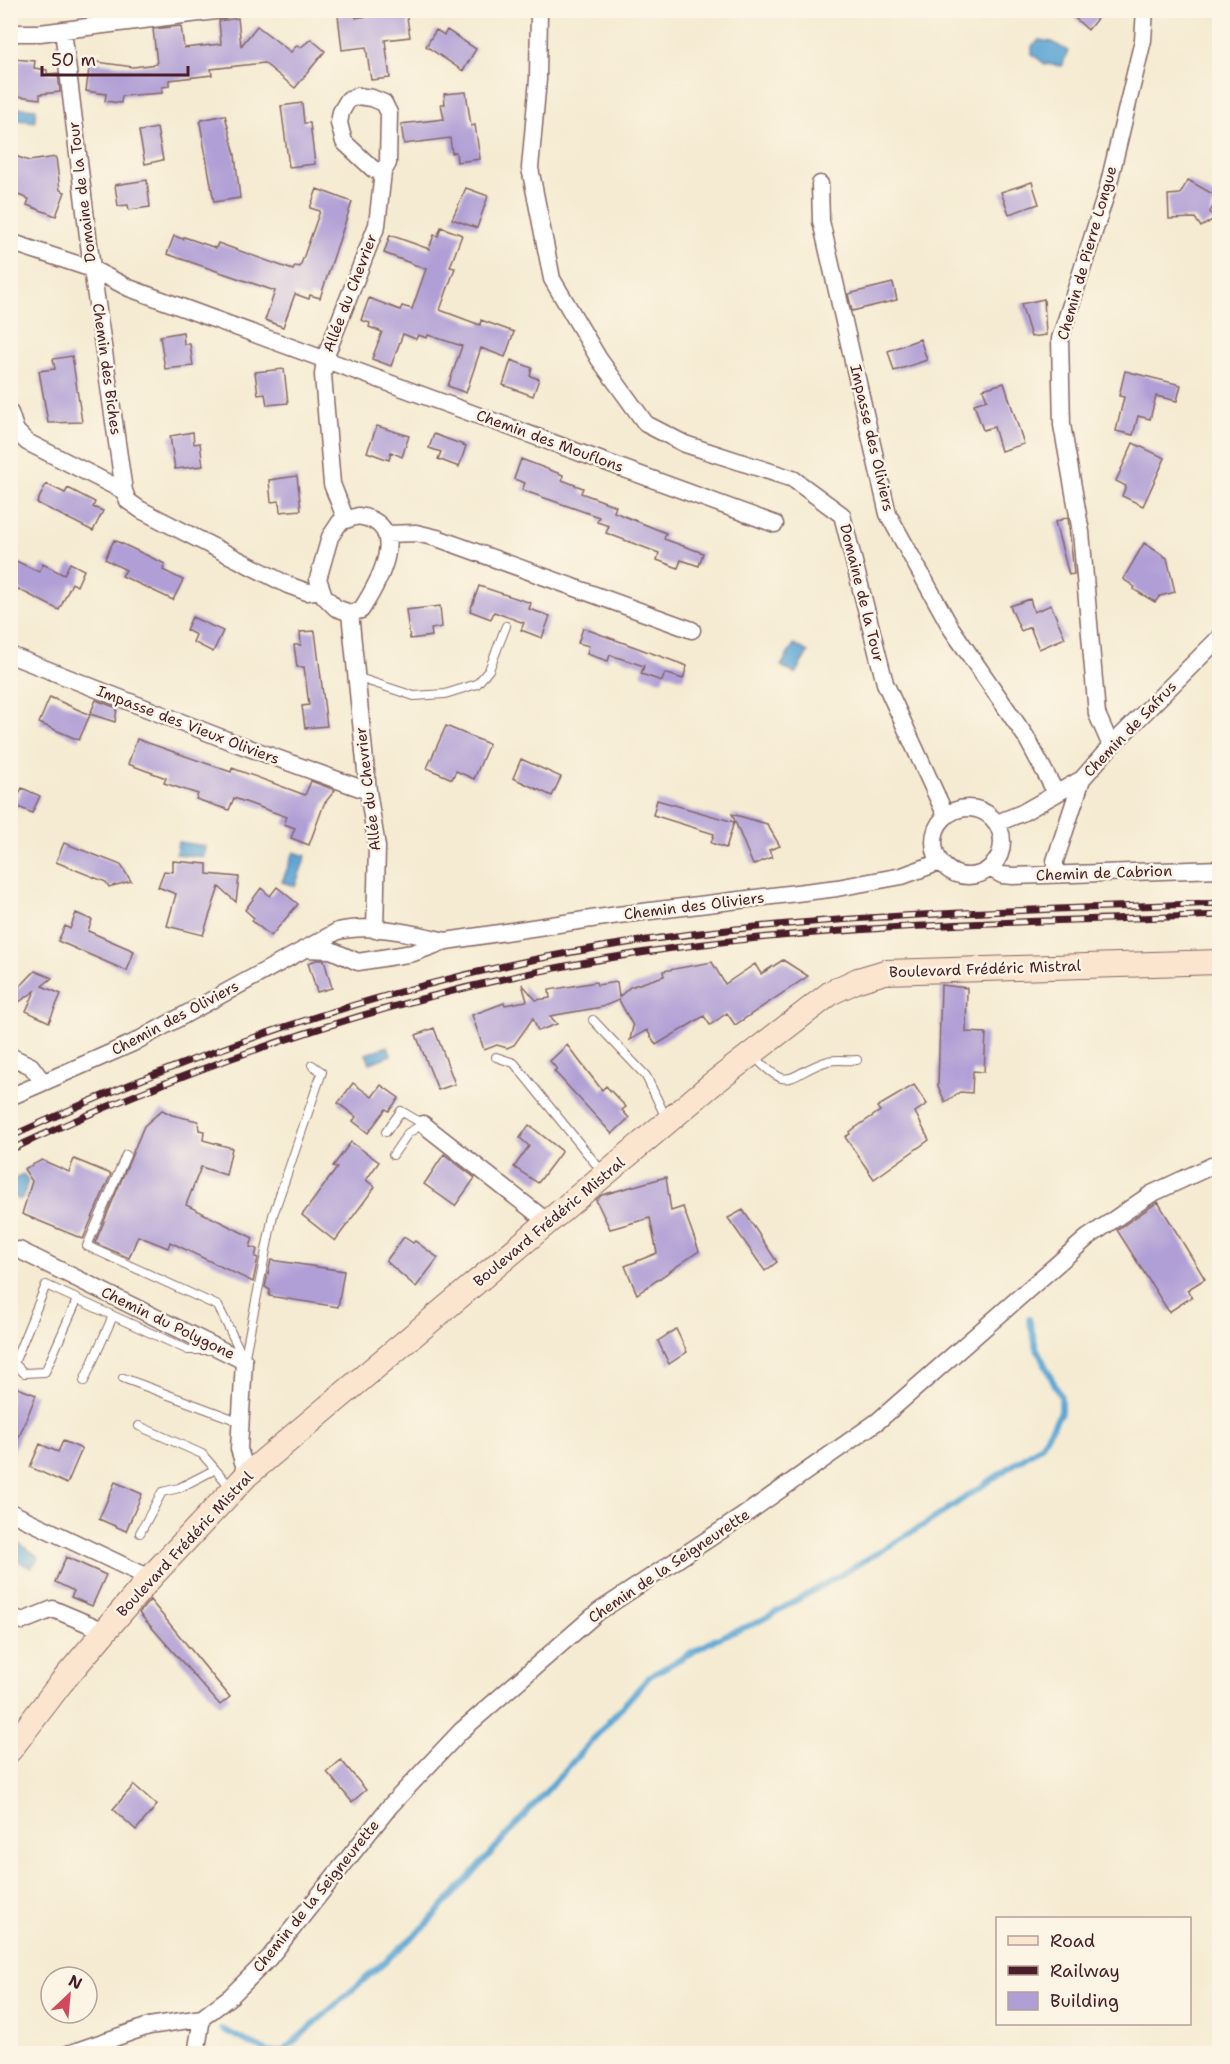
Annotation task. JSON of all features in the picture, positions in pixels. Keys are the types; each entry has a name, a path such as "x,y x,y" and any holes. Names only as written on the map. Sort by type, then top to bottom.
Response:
{"main road":[{"name":"Boulevard Frédéric Mistral","path":"12,1746 150,1578 240,1483 668,1122 832,993 858,980 885,972 1220,962"}],"street":[{"path":"10,33 63,30 223,10"},
{"name":"Domaine de la Tour","path":"539,10 538,79 530,168 552,279 599,359 646,424 686,444 793,479 842,515 885,683 946,816"},
{"name":"Chemin de Pierre Longue","path":"1111,746 1097,714 1081,532 1062,425 1060,339 1107,192 1143,40 1145,10"},
{"name":"Domaine de la Tour","path":"10,242 92,269 63,30"},
{"name":"Allée du Chevrier","path":"346,520 332,484 322,375 325,358 377,225 383,172"},
{"name":"Impasse des Oliviers","path":"820,184 821,221 888,514 951,628 1026,737 1056,793"},
{"path":"92,269 129,288 325,358"},
{"name":"Chemin des Biches","path":"92,269 124,491"},
{"name":"Chemin des Mouflons","path":"325,358 775,524"},
{"path":"10,413 16,431 27,442 124,491 128,501 141,510 255,569 307,592 322,590"},
{"path":"358,516 369,518 381,525 386,534 389,540 387,554 370,596 361,610 350,613 336,608 324,596 318,579 330,537 340,522 358,516"},
{"path":"386,534 416,532 437,538 692,630"},
{"name":"Allée du Chevrier","path":"350,613 368,791 377,847 375,930"},
{"name":"Chemin de Safrus","path":"997,823 1022,813 1082,779 1111,746 1220,637"},
{"name":"Impasse des Vieux Oliviers","path":"10,655 194,728 368,791"},
{"path":"1055,874 1055,861 1082,779"},
{"path":"973,808 991,816 997,823 1002,832 1002,852 991,868 983,874 964,876 947,869 940,862 934,846 934,838 936,829 946,816 955,811 973,808"},
{"name":"Chemin des Oliviers","path":"304,949 332,950 358,962 413,953 446,941 618,915 837,888 902,876 940,862"},
{"name":"Chemin de Cabrion","path":"991,868 1002,875 1013,876 1220,869"},
{"name":"Chemin des Oliviers","path":"10,1097 133,1043 338,931 353,927 446,941"},
{"path":"10,1056 31,1066 42,1081"},
{"path":"423,1124 549,1223"},
{"name":"Chemin de la Seigneurette","path":"68,2054 149,2026 202,2018 231,1996 269,1958 390,1806 460,1731 598,1612 740,1518 878,1421 1087,1238 1151,1194 1220,1162"},
{"name":"Chemin du Polygone","path":"20,1250 244,1361 239,1449 240,1483"},
{"path":"10,1512 150,1578"},
{"path":"10,1616 23,1621 53,1609 105,1631"},
{"path":"196,2054 202,2018"}],"lane":[{"path":"356,677 414,696 445,694 477,684 489,670 506,626"},
{"path":"593,1020 646,1076 668,1122"},
{"path":"752,1054 777,1078 791,1079 829,1061 857,1060"},
{"path":"496,1057 514,1063 605,1175"},
{"path":"244,1361 273,1215 322,1072 312,1065"},
{"path":"386,1132 401,1111 423,1124 408,1133 393,1155"},
{"path":"126,1155 87,1246 218,1306 244,1361"},
{"path":"77,1300 45,1372 24,1373 14,1364 46,1286 188,1350 222,1350"},
{"path":"84,1381 113,1316"},
{"path":"123,1378 241,1422"},
{"path":"139,1426 202,1454 214,1470 240,1483"},
{"path":"140,1533 162,1492 179,1488 214,1470"}],"water":[{"path":"1039,40 1052,42 1068,51 1062,66 1045,64 1032,54 1032,46"},
{"path":"11,107 36,109 35,122 11,119"},
{"path":"794,644 808,652 795,674 781,666"},
{"path":"178,842 205,846 204,857 176,854"},
{"path":"294,852 306,856 295,886 282,882"},
{"path":"388,1046 391,1055 370,1063 366,1054"},
{"path":"23,1174 28,1180 23,1197 19,1200 11,1194 11,1182"},
{"path":"13,1539 39,1558 31,1568 11,1557"}],"building":[{"path":"1066,10 1104,10 1088,30"},
{"path":"406,11 410,37 385,40 390,78 371,80 366,47 342,50 338,15 355,13 356,18"},
{"path":"238,18 241,46 257,26 291,52 297,45 300,48 311,39 325,51 295,88 264,63 211,69 212,75 169,80 169,86 162,87 162,93 122,96 121,103 105,101 106,94 86,91 90,61 133,67 157,64 153,29 181,26 184,48 221,44 219,21"},
{"path":"436,30 444,35 447,30 476,49 463,71 426,46"},
{"path":"15,59 35,61 34,68 47,70 47,74 58,73 60,92 40,94 40,99 10,95 10,64 15,65"},
{"path":"466,92 471,126 475,125 480,159 457,162 456,152 452,153 450,138 404,144 401,124 444,119 441,104 445,104 444,94"},
{"path":"302,103 304,123 310,123 315,164 289,167 281,106"},
{"path":"225,115 235,155 240,198 214,202 200,123 202,120"},
{"path":"157,128 163,160 145,164 139,131"},
{"path":"10,154 29,161 56,157 60,190 65,192 56,216 27,205 29,199 10,192"},
{"path":"147,180 150,207 129,210 128,205 118,206 115,185"},
{"path":"1188,180 1218,197 1210,212 1214,219 1201,227 1195,218 1169,219 1168,195 1180,194"},
{"path":"1032,182 1039,204 1009,214 1001,192"},
{"path":"466,188 488,196 477,228 452,219"},
{"path":"317,189 352,202 320,298 310,295 309,299 295,294 283,327 265,320 275,291 167,254 174,236 216,248 218,243 293,270 295,266 300,267 320,211 310,208"},
{"path":"441,227 462,235 450,267 455,268 440,310 480,325 481,320 514,332 505,357 481,348 466,393 448,386 462,346 428,335 427,338 418,335 416,339 403,334 391,366 372,359 382,332 369,327 370,323 361,320 369,298 400,310 402,306 412,309 426,269 384,253 390,235 429,249 434,235 438,236"},
{"path":"893,283 897,300 852,311 848,294"},
{"path":"1044,299 1046,335 1031,337 1021,304"},
{"path":"183,332 184,344 190,344 193,366 165,369 160,336"},
{"path":"920,339 927,360 894,371 888,351"},
{"path":"72,356 82,422 48,423 39,371 55,369 53,359"},
{"path":"511,360 532,368 530,376 539,379 533,396 503,385"},
{"path":"284,369 288,403 267,405 265,394 258,395 255,372"},
{"path":"1125,371 1181,385 1177,401 1156,396 1150,419 1138,416 1133,435 1116,431 1124,397 1119,396"},
{"path":"1004,383 1024,444 1001,451 994,427 983,430 974,404 987,400 983,389"},
{"path":"377,426 409,436 402,457 391,452 389,460 367,452"},
{"path":"193,432 194,444 200,443 203,466 175,469 170,436"},
{"path":"434,434 466,446 459,467 438,459 441,452 429,448"},
{"path":"1133,443 1165,458 1143,506 1122,496 1126,486 1116,481"},
{"path":"521,459 563,475 562,480 583,488 581,493 616,506 614,512 666,533 664,539 703,553 699,566 681,560 678,568 657,560 659,553 606,533 609,526 597,522 599,517 522,490 525,483 514,479"},
{"path":"297,476 301,510 280,512 279,501 271,502 269,480"},
{"path":"46,484 65,493 68,488 95,502 93,507 103,511 93,531 37,503"},
{"path":"1068,517 1074,574 1069,575 1055,522"},
{"path":"114,540 165,564 163,570 183,580 173,600 122,576 126,570 105,559"},
{"path":"1144,543 1167,558 1175,592 1160,596 1155,602 1133,589 1135,587 1123,579"},
{"path":"10,558 39,572 43,564 64,575 70,563 84,570 77,586 72,583 59,610 10,585"},
{"path":"479,586 531,603 529,609 550,616 542,638 521,630 524,623 494,612 491,619 470,611"},
{"path":"1030,599 1034,612 1051,605 1065,638 1039,649 1030,627 1021,631 1010,606"},
{"path":"440,606 442,627 431,629 432,636 410,639 406,610"},
{"path":"192,617 223,631 213,652 193,642 196,635 186,630"},
{"path":"583,628 687,666 683,679 665,673 662,681 641,674 644,666 610,655 608,661 587,654 589,646 578,643"},
{"path":"315,631 327,726 305,728 302,706 309,705 304,667 297,667 294,645 301,645 300,632"},
{"path":"50,697 90,715 79,740 39,723"},
{"path":"96,700 117,708 115,722 90,714"},
{"path":"446,726 489,744 474,779 456,771 452,779 427,768"},
{"path":"137,739 231,772 232,768 305,795 311,781 335,790 324,804 309,845 291,838 295,828 284,824 287,817 234,798 229,810 196,799 198,794 164,783 166,778 128,764"},
{"path":"521,759 561,777 552,796 513,778"},
{"path":"22,788 40,796 32,813 14,805"},
{"path":"657,800 734,822 726,848 711,843 714,834 653,815"},
{"path":"732,814 767,824 780,846 769,850 772,857 753,865"},
{"path":"64,843 121,865 131,881 109,887 106,882 56,862"},
{"path":"173,861 207,864 207,874 239,877 236,902 219,887 203,935 167,926 176,894 158,887 164,871 173,872"},
{"path":"277,887 298,904 271,936 252,921 254,918 245,910 261,888 270,896"},
{"path":"76,913 92,920 88,931 134,951 127,971 58,941 65,926 70,929"},
{"path":"324,960 332,988 317,992 308,963"},
{"path":"783,960 808,976 735,1025 727,1013 710,1025 704,1016 656,1045 647,1030 630,1040 633,1026 619,1000 602,1007 550,1016 557,1024 538,1031 533,1018 514,1045 507,1048 497,1045 484,1050 472,1015 504,1003 505,1005 527,1001 522,984 536,1000 550,998 549,990 596,982 597,985 617,982 619,997 630,987 664,976 663,971 712,962 725,984 755,964 761,974"},
{"path":"35,971 52,978 42,986 61,994 49,1022 26,1011 35,991 10,1008 10,997"},
{"path":"941,985 967,988 966,1032 986,1033 984,1072 973,1071 972,1093 960,1092 945,1102 938,1086"},
{"path":"434,1028 455,1084 438,1090 416,1035"},
{"path":"567,1045 602,1090 606,1086 626,1107 622,1110 629,1118 612,1134 554,1071 557,1069 550,1061"},
{"path":"353,1083 372,1097 381,1085 399,1098 389,1111 386,1109 368,1133 353,1121 356,1117 338,1103"},
{"path":"914,1085 927,1104 915,1112 929,1140 874,1179 845,1137 880,1111 877,1107"},
{"path":"162,1110 172,1115 198,1121 199,1130 204,1131 203,1140 232,1148 226,1175 201,1167 186,1205 253,1238 250,1247 257,1249 255,1257 258,1258 253,1282 170,1242 168,1248 138,1236 129,1258 95,1243 144,1126"},
{"path":"529,1125 562,1151 538,1183 514,1167 529,1146 520,1138"},
{"path":"351,1142 379,1162 366,1180 375,1187 335,1241 302,1215 337,1168 333,1166"},
{"path":"444,1154 475,1178 455,1206 424,1184"},
{"path":"74,1159 111,1174 83,1239 22,1214 32,1181 24,1169 42,1160 69,1172"},
{"path":"666,1177 671,1211 683,1207 699,1251 637,1294 625,1266 657,1253 650,1218 610,1229 596,1200 602,1195"},
{"path":"1158,1202 1205,1279 1187,1290 1192,1297 1169,1312 1117,1230"},
{"path":"743,1210 777,1262 765,1271 728,1218"},
{"path":"404,1237 413,1243 415,1241 438,1258 416,1287 386,1261"},
{"path":"271,1260 344,1271 338,1307 269,1296 270,1290 265,1287"},
{"path":"676,1329 687,1352 669,1364 658,1341"},
{"path":"10,1385 36,1395 11,1457 10,1457"},
{"path":"63,1441 82,1449 67,1484 30,1467 40,1444 58,1452"},
{"path":"115,1482 142,1494 126,1531 99,1519"},
{"path":"66,1557 106,1575 92,1606 71,1597 74,1591 55,1582"},
{"path":"150,1600 230,1697 220,1705 139,1613"},
{"path":"341,1760 366,1790 352,1802 327,1772"},
{"path":"134,1785 157,1805 136,1830 113,1809"}],"waterway":[{"path":"222,2029 268,2052 282,2052 425,1926 650,1676 716,1639 758,1622 822,1586 932,1520 1041,1446 1061,1412 1061,1397 1036,1347 1029,1319"}],"railway":[{"path":"10,1137 161,1072 318,1016 398,992 560,955 640,941 784,924 1002,911 1220,903"},
{"path":"10,1150 162,1084 240,1055 398,1005 559,967 712,943 857,930 1220,915"}]}
